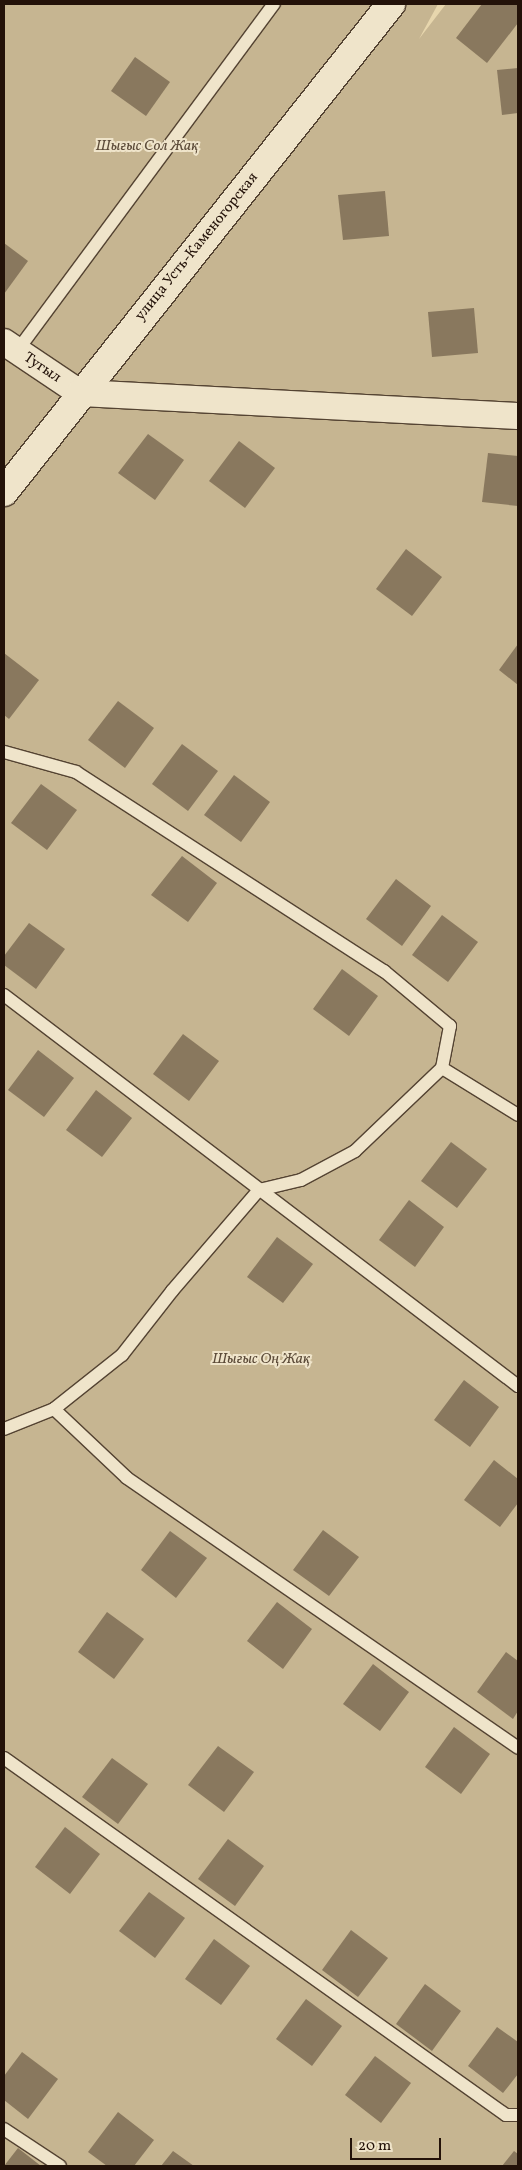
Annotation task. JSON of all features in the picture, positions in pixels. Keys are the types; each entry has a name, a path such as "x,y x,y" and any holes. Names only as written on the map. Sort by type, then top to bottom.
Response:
{"street":[{"name":"улица Усть-Каменогорская","path":"4,492 80,393 391,4"},
{"name":"Тугыл","path":"10,347 80,393"},
{"path":"80,393 518,416"}],"lane":[{"path":"10,347 274,4"},
{"path":"4,752 76,772 384,971 450,1026 442,1068 355,1151 301,1180 259,1190 172,1291 122,1355 54,1409 4,1429"},
{"path":"4,994 518,1386"},
{"path":"442,1068 518,1115"},
{"path":"54,1409 127,1478 518,1748"},
{"path":"4,1758 506,2115 518,2115"},
{"path":"4,2129 60,2166"}],"green space":[{"name":"Шығыс Оң Жақ","path":"4,4 438,4 419,39 446,4 518,4 518,2166 4,2166"}],"building":[{"path":"482,4 518,4 518,23 487,63 456,38"},
{"path":"135,57 170,82 146,116 111,91"},
{"path":"518,68 518,113 502,115 497,70"},
{"path":"385,191 389,236 343,240 338,195"},
{"path":"4,243 28,261 4,294"},
{"path":"474,308 478,353 432,357 428,312"},
{"path":"148,434 184,460 155,500 118,473"},
{"path":"239,441 275,468 245,508 209,481"},
{"path":"488,453 518,456 518,506 482,502"},
{"path":"406,549 442,577 412,616 376,589"},
{"path":"518,644 518,685 499,670"},
{"path":"4,653 39,680 9,719 4,715"},
{"path":"118,701 154,728 125,768 88,740"},
{"path":"182,744 218,771 188,811 152,784"},
{"path":"234,775 270,802 241,842 204,815"},
{"path":"41,784 77,810 47,850 11,823"},
{"path":"182,856 217,883 188,922 151,895"},
{"path":"396,879 431,906 402,946 366,919"},
{"path":"442,915 478,942 448,982 412,955"},
{"path":"29,923 65,949 36,989 4,965 4,956"},
{"path":"342,969 378,996 349,1036 313,1009"},
{"path":"183,1034 219,1061 189,1101 153,1074"},
{"path":"38,1050 74,1078 44,1117 8,1090"},
{"path":"96,1090 132,1118 102,1157 66,1130"},
{"path":"451,1142 487,1169 457,1208 421,1181"},
{"path":"409,1200 444,1227 415,1267 379,1240"},
{"path":"277,1237 313,1264 283,1303 247,1277"},
{"path":"464,1380 499,1407 470,1447 434,1420"},
{"path":"494,1460 518,1479 518,1503 500,1527 464,1500"},
{"path":"323,1530 359,1557 329,1596 293,1570"},
{"path":"170,1531 207,1558 176,1598 141,1570"},
{"path":"277,1602 312,1629 283,1669 247,1641"},
{"path":"107,1612 144,1639 114,1679 78,1652"},
{"path":"506,1652 518,1661 518,1711 513,1719 477,1692"},
{"path":"373,1664 409,1692 380,1731 343,1704"},
{"path":"454,1727 490,1754 461,1794 425,1767"},
{"path":"218,1746 254,1772 224,1812 188,1785"},
{"path":"112,1758 148,1784 118,1824 82,1797"},
{"path":"65,1827 100,1854 70,1894 35,1867"},
{"path":"228,1839 264,1866 235,1906 198,1879"},
{"path":"149,1892 185,1918 155,1958 119,1931"},
{"path":"351,1930 388,1958 358,1997 322,1970"},
{"path":"214,1939 250,1966 221,2005 185,1979"},
{"path":"425,1984 461,2011 432,2051 396,2024"},
{"path":"306,1999 342,2026 312,2066 276,2039"},
{"path":"497,2027 518,2042 518,2074 503,2093 468,2066"},
{"path":"22,2052 58,2079 28,2119 4,2100 4,2076"},
{"path":"375,2056 411,2083 381,2123 345,2095"},
{"path":"118,2112 154,2140 134,2166 107,2166 88,2152"},
{"path":"18,2148 41,2166 4,2166"},
{"path":"173,2151 194,2166 161,2166"},
{"path":"514,2151 518,2154 518,2166 502,2166"}],"park label":[{"name":"Шығыс Сол Жақ","path":"147,147"}]}
